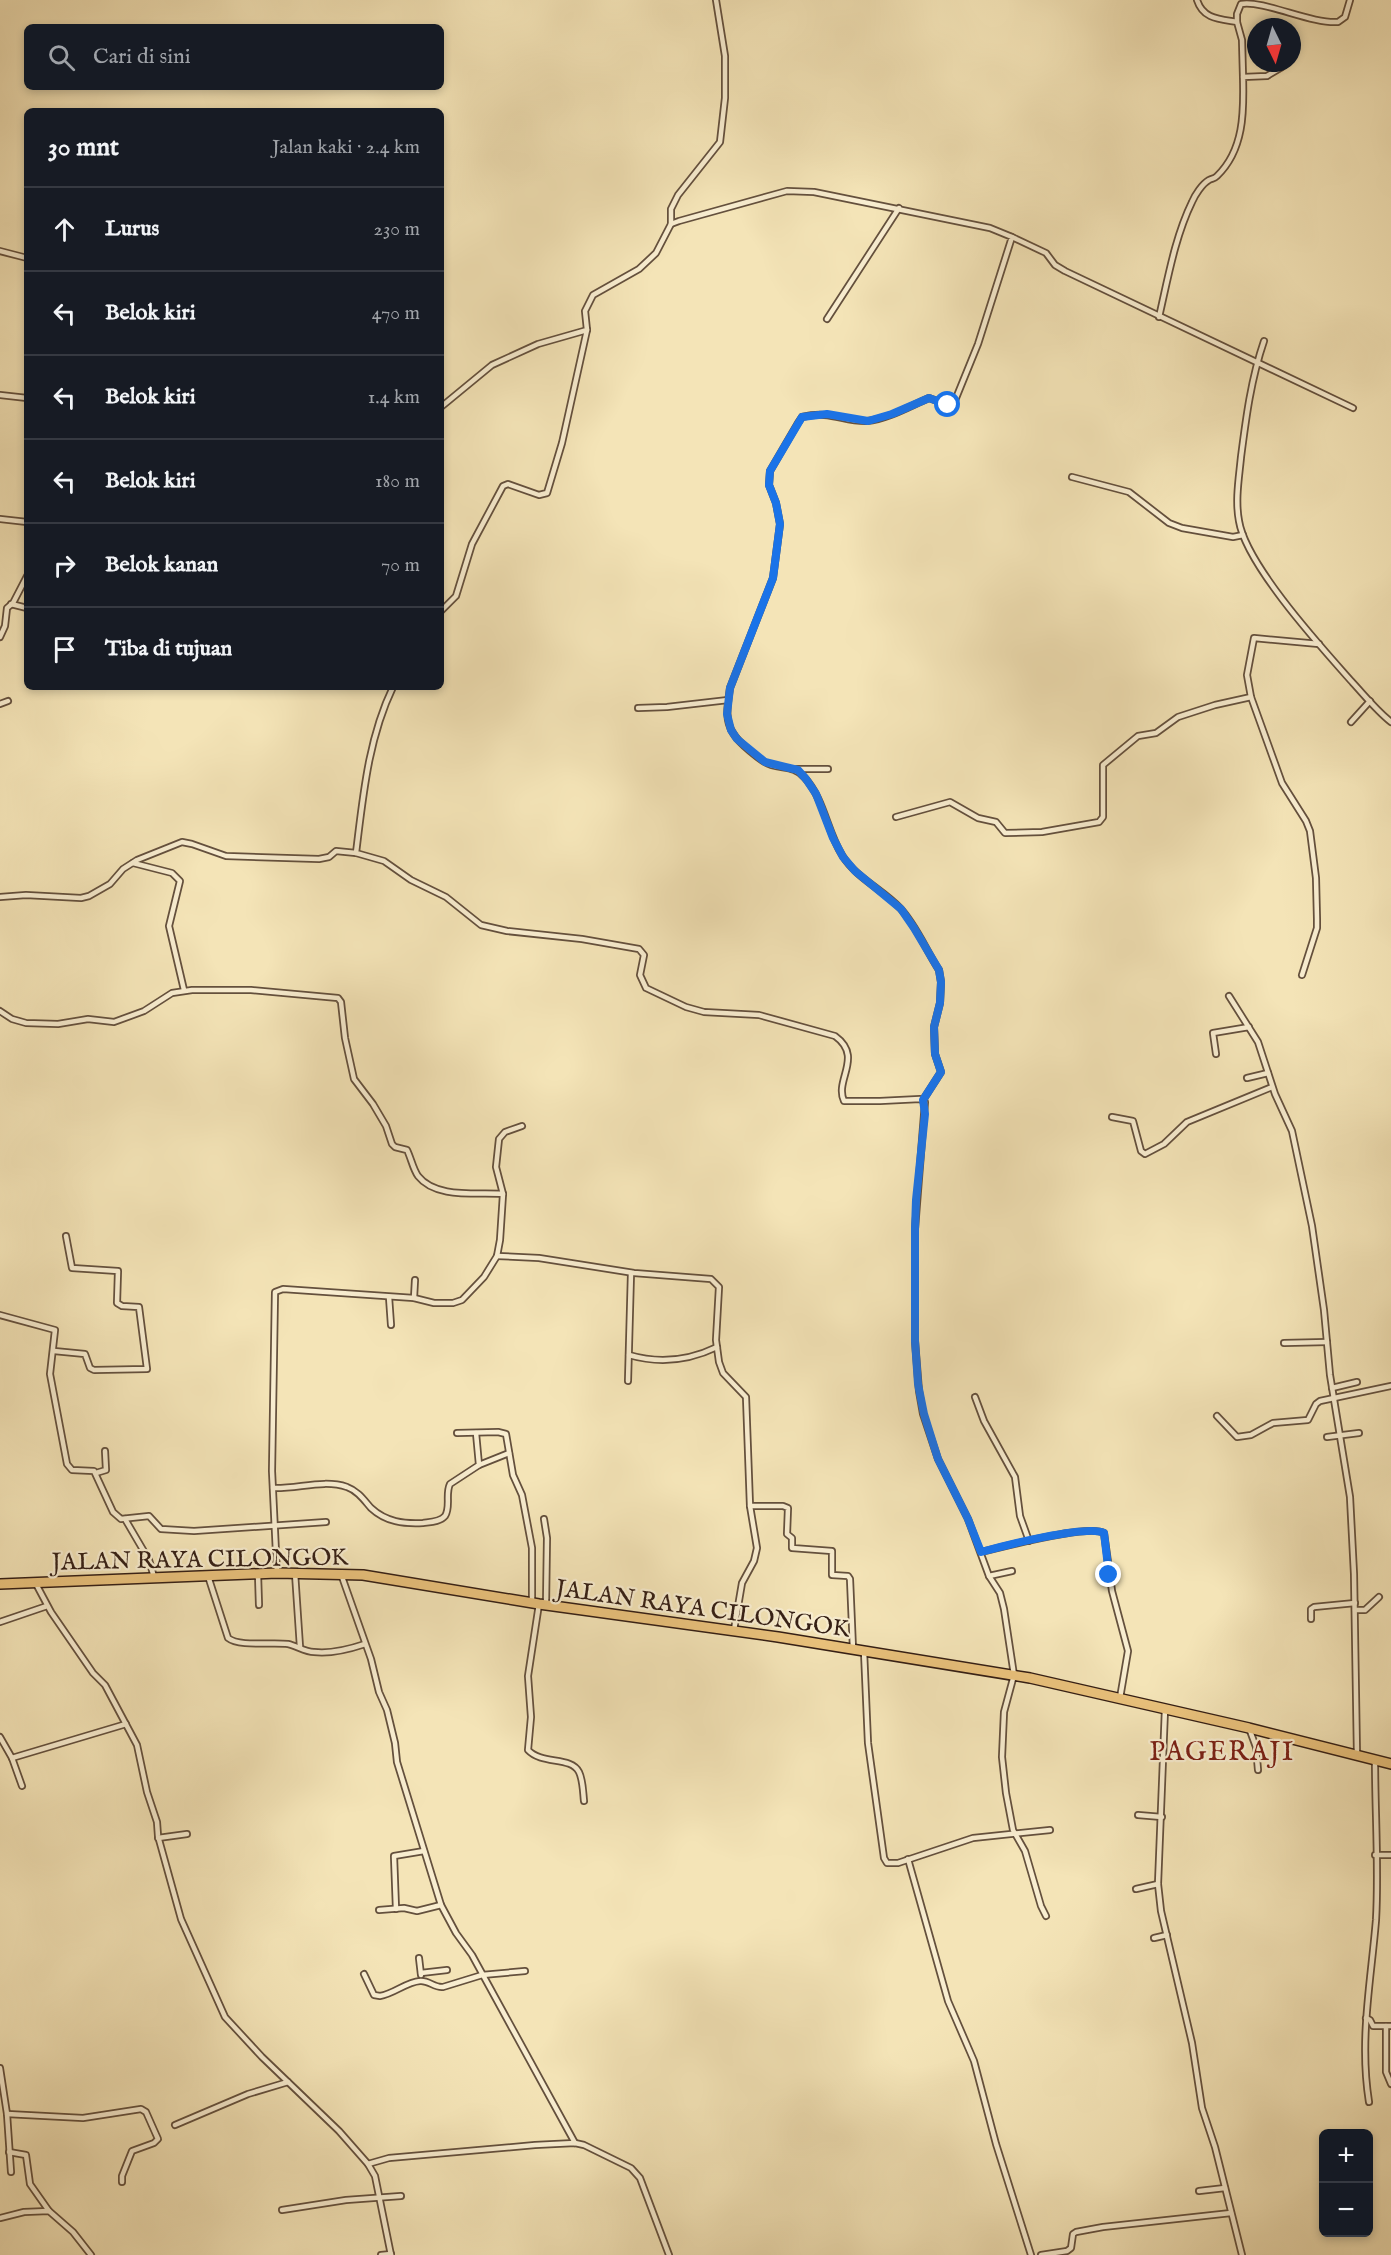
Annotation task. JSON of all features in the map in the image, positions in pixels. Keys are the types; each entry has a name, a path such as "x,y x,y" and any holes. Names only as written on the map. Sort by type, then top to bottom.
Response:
{"highway":[{"name":"JALAN RAYA CILONGOK","path":"0,1584 295,1573 341,1574 436,1586 539,1604 733,1631 1014,1675 1250,1728 1391,1764"}],"street":[{"path":"444,608 456,596 472,544 503,486 508,484 539,495 547,493 562,443 573,388 586,342 585,311 593,295 639,269 656,253 671,224 672,209 678,195 720,142 725,98 725,56 716,0"},
{"path":"1197,0 1200,10 1206,14 1237,22"},
{"path":"1159,316 1182,225 1193,199 1206,183 1216,177 1234,151 1242,131 1242,40 1237,22 1241,4 1255,0 1338,22 1345,17 1350,0"},
{"path":"1243,77 1268,76 1274,72"},
{"path":"671,224 787,191 814,192 990,228 1046,253 1055,265 1065,271 1353,408"},
{"path":"827,319 899,208"},
{"path":"828,769 794,769 765,762 737,739 729,725 727,714 730,688 773,578 780,524 776,503 769,485 770,471 802,417 827,414 868,421 892,414 929,398 948,405 954,403 978,344 1012,237"},
{"path":"0,251 24,257"},
{"path":"444,405 492,365 538,344 587,330"},
{"path":"1264,342 1248,404 1238,484 1238,520 1243,535 1266,576 1319,644 1391,722"},
{"path":"0,395 24,398"},
{"path":"1072,477 1129,492 1169,523 1182,528 1233,537 1243,535"},
{"path":"0,519 24,522"},
{"path":"0,637 6,622 7,608 24,581"},
{"path":"11,604 24,607"},
{"path":"1302,975 1317,928 1316,878 1310,831 1282,783 1251,698 1247,675 1253,639 1319,644"},
{"path":"356,853 358,825 372,742 392,690"},
{"path":"896,817 950,802 978,818 996,822 1005,833 1062,830 1099,822 1103,817 1103,765 1124,746 1139,735 1156,733 1178,717 1195,710 1251,698"},
{"path":"638,708 728,700"},
{"path":"0,704 8,701"},
{"path":"1351,722 1370,701"},
{"path":"794,769 806,779 816,794 843,857 855,871 901,909 939,970 940,1003 934,1027 935,1054 941,1072 923,1100 925,1114 916,1200 915,1341 918,1384 924,1414 938,1459 968,1519 989,1576 1000,1593 1004,1609 1014,1675 1004,1712 1002,1757 1006,1793 1014,1833 1025,1851 1046,1916"},
{"path":"0,897 26,895 81,898 89,896 110,884 132,863 182,842 226,856 319,860 336,852 356,853 384,861 411,879 446,897 481,925 507,931 572,938 639,949 644,955 640,975 646,988 686,1007 704,1012 759,1016 835,1036 848,1050 842,1096 844,1101 923,1100"},
{"path":"132,863 172,873 180,881 169,926 184,990"},
{"path":"0,1011 12,1019 26,1023 58,1024 88,1019 114,1022 144,1011 172,993 184,990 251,990 340,999 345,1038 354,1078 386,1126 392,1144 407,1150 417,1174 430,1185 440,1189 463,1193 503,1194"},
{"path":"1230,996 1258,1042 1272,1087 1292,1131 1312,1226 1332,1388 1350,1497 1355,1603 1357,1755"},
{"path":"1216,1054 1213,1033 1249,1027"},
{"path":"1247,1078 1268,1073"},
{"path":"1112,1117 1133,1121 1141,1151 1145,1154 1164,1144 1187,1122 1272,1087"},
{"path":"277,1573 273,1488 275,1293 283,1289 414,1298 434,1303 453,1303 462,1300 478,1284 497,1256 503,1194 496,1167 499,1139 505,1131 522,1126"},
{"path":"54,1351 85,1354 90,1368 94,1370 147,1369 139,1307 122,1306 117,1303 118,1271 72,1268 66,1236"},
{"path":"497,1256 539,1258 631,1273 711,1278 719,1287 717,1347 723,1373 746,1397 750,1506 757,1548 742,1583 733,1631"},
{"path":"628,1381 631,1273"},
{"path":"414,1298 415,1280"},
{"path":"389,1297 391,1324"},
{"path":"0,1315 54,1329 54,1351 50,1374 67,1464 72,1470 96,1473 106,1470 105,1451"},
{"path":"1284,1343 1327,1342"},
{"path":"629,1355 650,1360 674,1361 702,1354 717,1347"},
{"path":"1332,1388 1356,1382"},
{"path":"1216,1416 1237,1437 1245,1437 1273,1423 1308,1420 1316,1404 1391,1386"},
{"path":"975,1396 984,1421 1015,1478 1020,1516 1029,1541"},
{"path":"457,1432 506,1433 513,1475 524,1504 539,1604"},
{"path":"1327,1437 1359,1432"},
{"path":"476,1433 479,1465"},
{"path":"273,1488 309,1484 344,1486 359,1494 372,1509 390,1521 423,1523 437,1521 446,1515 448,1487 479,1465 509,1453"},
{"path":"96,1473 113,1512 121,1519 149,1516 159,1528 195,1531 326,1522"},
{"path":"750,1506 788,1508 790,1510 787,1534 792,1538 792,1548 832,1551 832,1575 848,1576 850,1580 853,1649"},
{"path":"125,1519 148,1560 154,1577"},
{"path":"544,1519 547,1538 528,1676 531,1717 528,1750 535,1756 548,1761 574,1766 580,1774 584,1801"},
{"path":"981,1552 1093,1530 1104,1533 1112,1591 1128,1651 1120,1698"},
{"path":"989,1576 1012,1571"},
{"path":"295,1573 300,1647"},
{"path":"258,1574 258,1605"},
{"path":"341,1574 371,1659 379,1692 387,1710 397,1762 441,1905 456,1934 472,1955 575,2143"},
{"path":"208,1576 228,1638 232,1641 279,1643 315,1653 365,1644"},
{"path":"35,1582 47,1606 93,1673 105,1686 137,1745 147,1792 157,1822 158,1838 181,1919 225,2017 242,2037 339,2131 368,2164 375,2176 391,2254 381,2255"},
{"path":"1355,1610 1365,1610 1379,1597"},
{"path":"1311,1619 1311,1610 1314,1606 1355,1603"},
{"path":"0,1622 47,1606"},
{"path":"864,1651 868,1743 884,1858 887,1863 908,1859 973,1838 1050,1830"},
{"path":"1165,1709 1158,1884 1161,1911 1192,2043 1202,2108 1215,2147 1242,2255"},
{"path":"12,1758 126,1724"},
{"path":"1250,1728 1256,1747 1258,1770"},
{"path":"0,1737 12,1758 22,1786"},
{"path":"1369,2102 1364,2059 1376,1919 1375,1760"},
{"path":"1138,1815 1162,1816"},
{"path":"158,1838 187,1834"},
{"path":"396,1909 394,1856 424,1851"},
{"path":"1375,1855 1391,1856"},
{"path":"908,1859 948,2001 974,2061 996,2144 1031,2255"},
{"path":"1136,1889 1158,1884"},
{"path":"379,1910 406,1908 417,1911 441,1905"},
{"path":"1154,1938 1167,1935"},
{"path":"419,1958 421,1981"},
{"path":"421,1973 447,1970"},
{"path":"364,1974 374,1995 384,1996 421,1981 438,1988 482,1976 525,1971"},
{"path":"1366,2018 1373,2025 1389,2026 1386,2072 1391,2084"},
{"path":"0,2068 7,2114 11,2172"},
{"path":"175,2125 248,2094 288,2082"},
{"path":"7,2114 83,2118 141,2109 146,2112 158,2139 154,2143 132,2151 122,2176 122,2182"},
{"path":"368,2164 389,2158 575,2143 614,2158 631,2168 640,2178 669,2255"},
{"path":"9,2152 26,2154 30,2184 49,2211 72,2232 91,2255"},
{"path":"1199,2191 1225,2188"},
{"path":"282,2210 346,2200 401,2196"},
{"path":"0,2218 24,2212 49,2211"},
{"path":"1041,2255 1067,2251 1071,2248 1073,2234 1076,2232 1231,2213"}],"district":[{"name":"PAGERAJI","path":"1222,1751"}],"route":[{"path":"948,405 929,398 892,414 868,421 827,414 802,417 770,471 769,485 776,503 780,524 773,578 730,688 727,714 731,730 737,739 770,765 798,770 806,779 816,794 843,857 855,871 901,909 939,970 940,1003 934,1027 935,1054 941,1072 923,1100 925,1114 915,1229 915,1341 922,1408 946,1478 968,1519 981,1552 1069,1533 1099,1530 1104,1533 1109,1575"}]}
